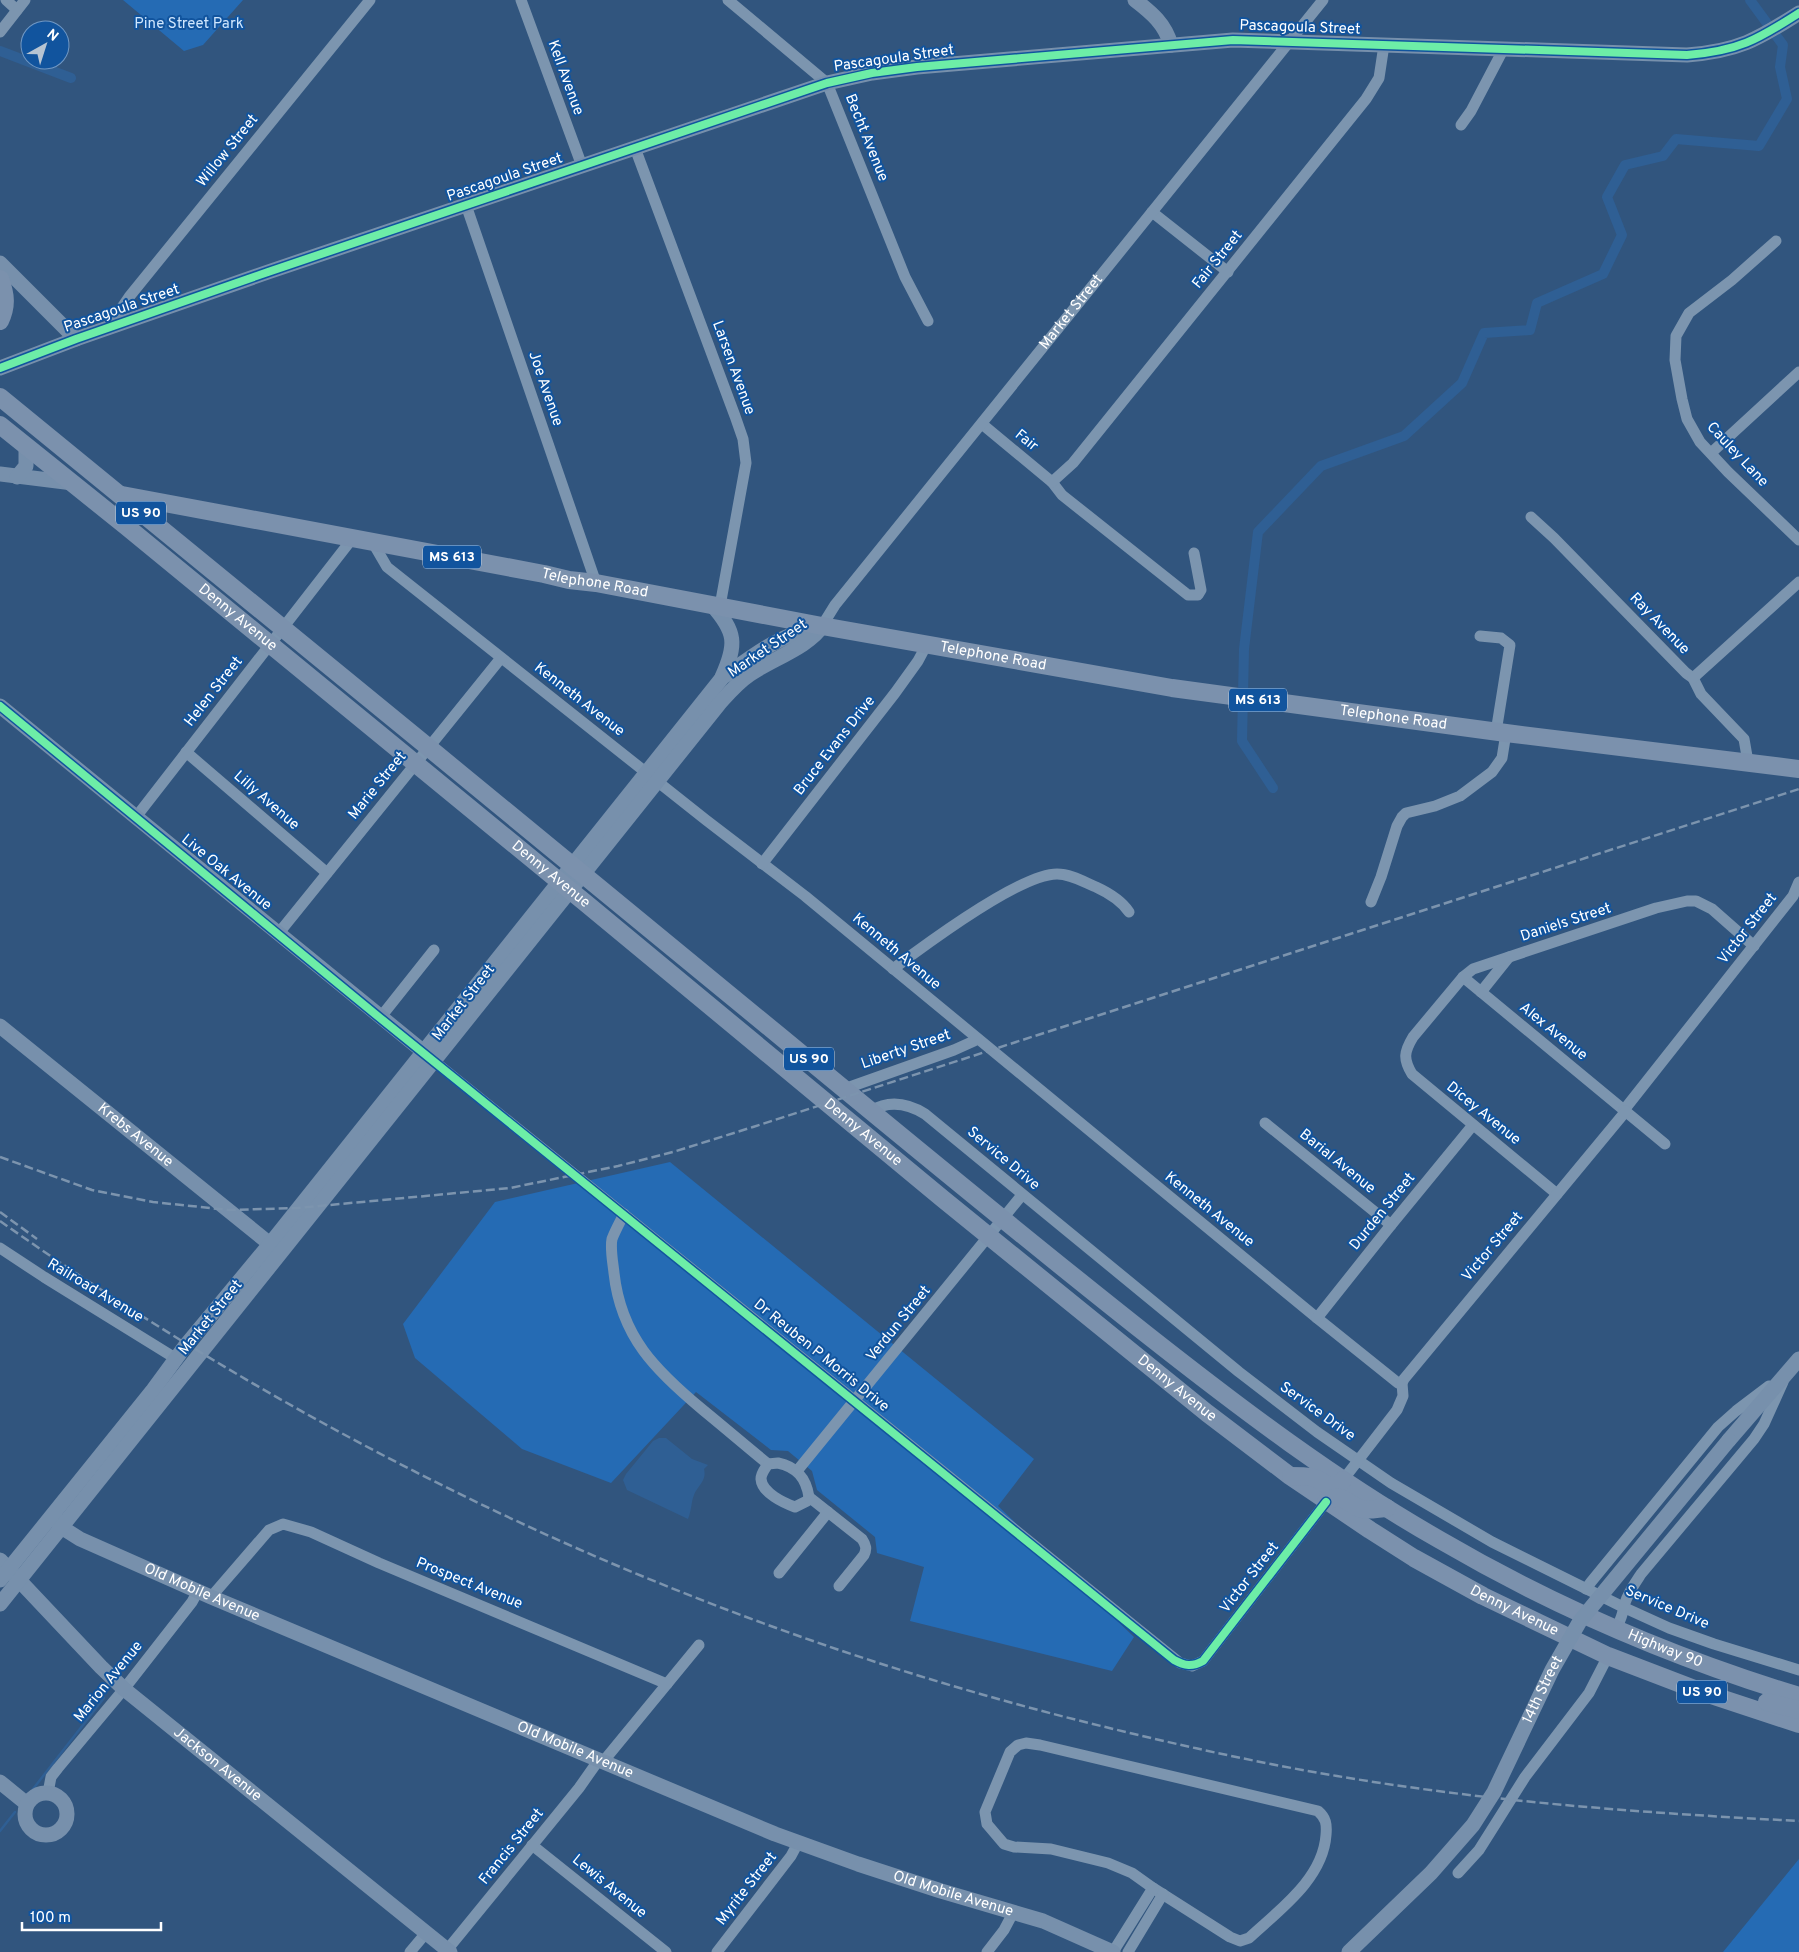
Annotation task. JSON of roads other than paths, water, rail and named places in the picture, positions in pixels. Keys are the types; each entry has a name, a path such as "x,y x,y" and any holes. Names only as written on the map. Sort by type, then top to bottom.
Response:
{"main road":[{"path":"0,279 5,293 6,308 0,321"},
{"name":"Denny Avenue","path":"0,397 1002,1220 1222,1393 1343,1480 1438,1540 1541,1594 1616,1630"},
{"name":"Denny Avenue","path":"0,426 73,483 270,644 1207,1413 1326,1502 1414,1558 1482,1596 1608,1656 1720,1698 1799,1724"},
{"name":"Telephone Road","path":"119,494 569,580 596,583 822,626 1172,688 1501,733 1799,769"},
{"path":"170,536 172,523 176,515 192,508"},
{"path":"1290,1476 1313,1478 1325,1485 1333,1486 1338,1485 1343,1480"},
{"path":"1326,1502 1339,1498 1347,1500 1362,1509 1387,1508"},
{"path":"1588,1646 1616,1630"},
{"name":"Highway 90","path":"1616,1630 1709,1667 1799,1696"},
{"path":"1608,1656 1640,1640"},
{"path":"1720,1698 1741,1695 1799,1710"}],"street":[{"path":"6,0 17,10"},
{"path":"0,32 25,0"},
{"name":"Willow Street","path":"117,325 118,313 129,297 370,0"},
{"name":"Kell Avenue","path":"521,0 582,166"},
{"name":"Becht Avenue","path":"728,0 827,82 905,277 928,322"},
{"path":"1135,0 1163,25 1171,45"},
{"name":"Market Street","path":"651,777 739,683 750,674 807,641 822,626 835,605 1323,0"},
{"name":"Pascagoula Street","path":"0,368 76,339 827,82 872,73 917,67 1233,40 1659,55 1715,53 1755,40 1799,13"},
{"name":"Fair Street","path":"1052,482 1073,463 1374,88 1379,78 1384,45"},
{"path":"1462,125 1503,50"},
{"name":"Larsen Avenue","path":"635,148 744,445 746,463 743,484 716,606"},
{"name":"Joe Avenue","path":"466,206 596,583"},
{"path":"1152,212 1228,272"},
{"name":"Cauley Lane","path":"1776,241 1732,280 1689,313 1676,336 1676,360 1687,419 1700,442 1799,540"},
{"path":"0,263 76,339"},
{"path":"1710,453 1799,372"},
{"name":"Fair","path":"982,424 1052,482 1062,495 1188,596 1198,595 1201,590 1194,554"},
{"path":"17,477 26,466 26,446"},
{"path":"0,474 73,483"},
{"name":"Ray Avenue","path":"1531,516 1693,678 1701,694 1744,739 1748,762"},
{"name":"Helen Street","path":"136,817 352,539"},
{"name":"Kenneth Avenue","path":"373,543 388,567 651,777 805,896 1317,1318 1398,1383 1402,1384"},
{"path":"1693,678 1799,582"},
{"path":"716,606 731,631 733,644 730,660 722,678"},
{"name":"Market Street","path":"3,1570 57,1521 578,870 651,777 722,678 779,640 798,630 822,626"},
{"path":"1371,902 1397,826 1402,817 1460,796 1492,772 1502,758 1501,733 1510,645 1502,638 1480,636"},
{"name":"Bruce Evans Drive","path":"762,864 896,693 927,644"},
{"name":"Marie Street","path":"278,934 501,658"},
{"name":"Live Oak Avenue","path":"0,706 429,1057"},
{"name":"Lilly Avenue","path":"186,752 327,873"},
{"path":"893,969 964,919 1002,896 1046,875 1063,874 1074,877 1110,895 1129,912"},
{"name":"Victor Street","path":"1343,1480 1397,1410 1403,1396 1402,1384 1404,1379 1420,1358 1625,1111 1793,896 1799,882"},
{"name":"Daniels Street","path":"1407,1048 1413,1037 1463,977 1473,969 1656,908 1696,901 1712,909 1754,946"},
{"path":"380,1018 434,950"},
{"path":"1481,992 1509,957"},
{"name":"Alex Avenue","path":"1463,977 1665,1144"},
{"name":"Krebs Avenue","path":"0,1026 270,1244"},
{"name":"Liberty Street","path":"844,1089 954,1050 974,1042 976,1038"},
{"name":"Dicey Avenue","path":"1407,1048 1405,1058 1412,1074 1558,1194"},
{"name":"Market Street","path":"0,1604 19,1581 57,1521 175,1358 429,1057"},
{"name":"Dr Reuben P Morris Drive","path":"429,1057 1174,1660 1187,1666 1192,1666"},
{"name":"Service Drive","path":"870,1111 887,1104 897,1104 916,1109 946,1131 1239,1372 1358,1461 1419,1501 1492,1542 1669,1628 1799,1670"},
{"name":"Barial Avenue","path":"1265,1123 1391,1225"},
{"name":"Durden Street","path":"1317,1318 1473,1125"},
{"name":"Verdun Street","path":"796,1471 855,1402 1022,1195"},
{"path":"624,1214 612,1240 613,1262 616,1291 624,1320 636,1342 652,1365 674,1387 768,1464 788,1465 796,1471 808,1487 809,1497 862,1539 866,1550 864,1555 839,1586"},
{"name":"Railroad Avenue","path":"0,1248 175,1358"},
{"name":"14th Street","path":"1350,1952 1431,1873 1473,1824 1494,1792 1552,1670 1580,1621 1799,1359"},
{"path":"1586,1589 1718,1427 1736,1411 1787,1374"},
{"path":"1616,1630 1623,1617 1632,1589 1641,1574 1754,1439 1767,1417 1787,1374"},
{"path":"768,1464 761,1479 764,1487 773,1495 786,1504 795,1507 806,1501 809,1497"},
{"name":"Victor Street","path":"1192,1666 1202,1661 1209,1653 1326,1502"},
{"path":"779,1573 828,1512"},
{"name":"Old Mobile Avenue","path":"57,1521 80,1539 204,1594 600,1762 798,1843 941,1891 1014,1911 1066,1930 1113,1952"},
{"name":"Prospect Avenue","path":"262,1538 269,1530 283,1524 311,1532 379,1563 667,1684"},
{"name":"Marion Avenue","path":"48,1793 51,1777 192,1602 204,1594 262,1538"},
{"name":"Jackson Avenue","path":"3,1570 19,1581 124,1688 449,1951"},
{"name":"Francis Street","path":"449,1951 532,1845 699,1645"},
{"path":"1458,1873 1479,1850 1525,1777 1589,1693 1608,1656"},
{"path":"1026,1743 1040,1745 1318,1811 1324,1817 1327,1827 1325,1847 1317,1866 1301,1888 1250,1938 1240,1941 1230,1937 1158,1891 1132,1873 1108,1862 1051,1850 1014,1848 1004,1844 987,1824 985,1812 1010,1752 1018,1745 1026,1743"},
{"path":"0,1782 27,1804"},
{"path":"48,1793 61,1799 67,1812 66,1819 59,1831 45,1835 32,1830 25,1818 27,1804 36,1795 48,1793"},
{"name":"Myrite Street","path":"718,1952 791,1856 798,1843"},
{"name":"Lewis Avenue","path":"532,1845 666,1952"},
{"path":"1113,1952 1158,1891"},
{"path":"1128,1952 1158,1891"},
{"path":"987,1952 1004,1930 1014,1911"},
{"path":"410,1952 426,1933"}],"waterway":[{"path":"1273,788 1242,741 1244,649 1258,532 1321,466 1404,436 1462,383 1484,333 1530,330 1537,303 1603,274 1622,235 1607,197 1625,165 1663,156 1676,139 1759,146 1787,99 1780,67 1783,45 1750,0"},
{"path":"0,51 71,78"},
{"path":"33,1789 104,1698"},
{"path":"0,1831 15,1812"}],"railway":[{"path":"0,1157 92,1190 153,1202 229,1210 298,1208 510,1188 618,1166 673,1152 753,1127 1799,789"},
{"path":"0,1212 37,1239"},
{"path":"0,1221 127,1307 258,1386 391,1459 526,1526 665,1586 807,1639 953,1686 1101,1726 1307,1771 1394,1785 1510,1800 1625,1810 1799,1821"}],"park label":[{"name":"Pine Street Park","path":"189,24"}]}
